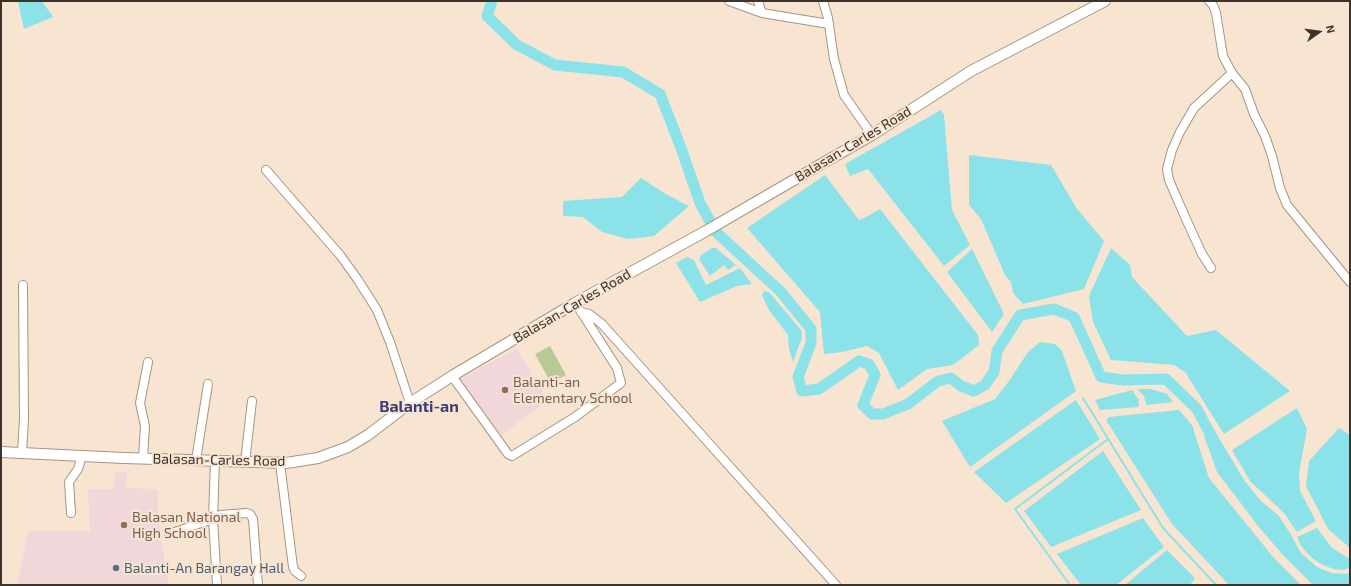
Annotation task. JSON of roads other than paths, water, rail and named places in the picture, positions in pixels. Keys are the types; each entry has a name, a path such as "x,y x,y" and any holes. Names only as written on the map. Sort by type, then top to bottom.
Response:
{"main road":[{"name":"Balasan-Carles Road","path":"1,452 286,463 318,458 348,447 368,435 410,403 452,376 575,303 706,231 872,135 971,71 1105,1"}],"street":[{"path":"729,1 762,13 829,24"},
{"path":"758,1 762,13"},
{"path":"823,1 829,24 834,59 844,95 872,135"},
{"path":"1208,1 1213,5 1216,13 1223,56 1232,73 1245,90 1254,114 1265,136 1280,188 1287,205 1350,282"},
{"path":"1211,268 1202,254 1183,213 1167,169 1172,150 1180,132 1194,108 1232,73"},
{"path":"266,170 340,256 378,310 410,403"},
{"path":"22,453 24,419 23,285"},
{"path":"452,376 508,454 512,456 575,417 621,383 617,368 575,303"},
{"path":"581,312 590,314 602,324 836,585"},
{"path":"143,458 145,426 140,403 148,362"},
{"path":"196,460 208,384"},
{"path":"245,462 252,401"},
{"path":"72,513 69,482 78,469 82,456"},
{"path":"214,460 213,519 217,585"},
{"path":"280,463 293,567 301,576"},
{"path":"169,534 213,519 220,515 250,514 253,519 258,585"}],"water":[{"path":"18,1 42,1 53,17 24,29"},
{"path":"941,110 944,115 952,210 970,245 944,266 868,169 850,176 845,164"},
{"path":"969,155 1051,165 1077,209 1104,241 1084,289 1023,304 1013,293 1011,282 1005,275 981,219 969,205"},
{"path":"825,175 859,220 880,209 978,335 979,345 953,365 927,369 898,390 879,353 867,346 842,352 824,354 820,312 747,228"},
{"path":"641,178 664,193 689,206 654,236 628,239 602,232 583,217 563,216 563,201 622,197"},
{"path":"712,248 716,248 736,265 728,270 724,265 710,276 699,259 701,255"},
{"path":"1111,248 1130,265 1132,277 1187,336 1216,330 1290,391 1224,434 1185,372 1174,365 1111,360 1093,322 1089,296"},
{"path":"972,249 1004,314 992,332 947,272"},
{"path":"687,257 694,260 706,285 740,268 752,284 737,286 700,302 676,263"},
{"path":"764,291 769,292 801,330 802,338 793,362 789,349 788,335 769,310 762,295"},
{"path":"1040,342 1055,344 1062,351 1076,391 970,467 942,421 995,399 1028,352"},
{"path":"1137,389 1151,389 1167,394 1173,402 1146,405 1144,396"},
{"path":"1132,390 1139,400 1138,407 1100,410 1095,400"},
{"path":"1076,400 1100,439 1006,503 974,472"},
{"path":"1297,408 1307,429 1299,473 1300,491 1316,521 1297,532 1284,513 1250,481 1232,450"},
{"path":"1179,410 1192,425 1209,478 1274,558 1301,585 1229,585 1172,524 1106,420 1109,417"},
{"path":"1339,428 1350,435 1350,548 1328,529 1306,486 1309,461"},
{"path":"1216,433 1244,480 1261,501 1278,515 1301,553 1317,567 1332,573 1346,574 1350,572 1350,585 1314,585 1282,554 1258,526 1217,472 1204,436"},
{"path":"1103,451 1141,510 1051,547 1024,511"},
{"path":"1143,518 1164,547 1116,585 1081,585 1057,554"},
{"path":"1317,528 1332,548 1350,559 1350,568 1342,570 1333,569 1321,564 1312,558 1301,546 1297,537"},
{"path":"1167,550 1195,578 1190,585 1125,585"}],"waterway":[{"path":"492,1 487,16 517,45 555,65 623,72 660,94 700,203 716,232 781,292 811,329 811,343 798,377 802,391 819,389 859,361 869,364 875,375 863,405 872,414 883,414 908,404 938,381 951,378 961,386 974,391 985,385 994,372 997,351 1020,315 1054,309 1074,317 1101,377 1123,380 1166,379 1197,409 1217,447"},
{"path":"1083,398 1163,528 1216,585"},
{"path":"1070,585 1015,509 1108,439"}],"place":[{"name":"Balanti-an Elementary School","path":"505,390"},
{"name":"Balasan National High School","path":"124,525"},
{"name":"Balanti-An Barangay Hall","path":"116,568"}],"district":[{"name":"Balanti-an","path":"419,407"}]}
